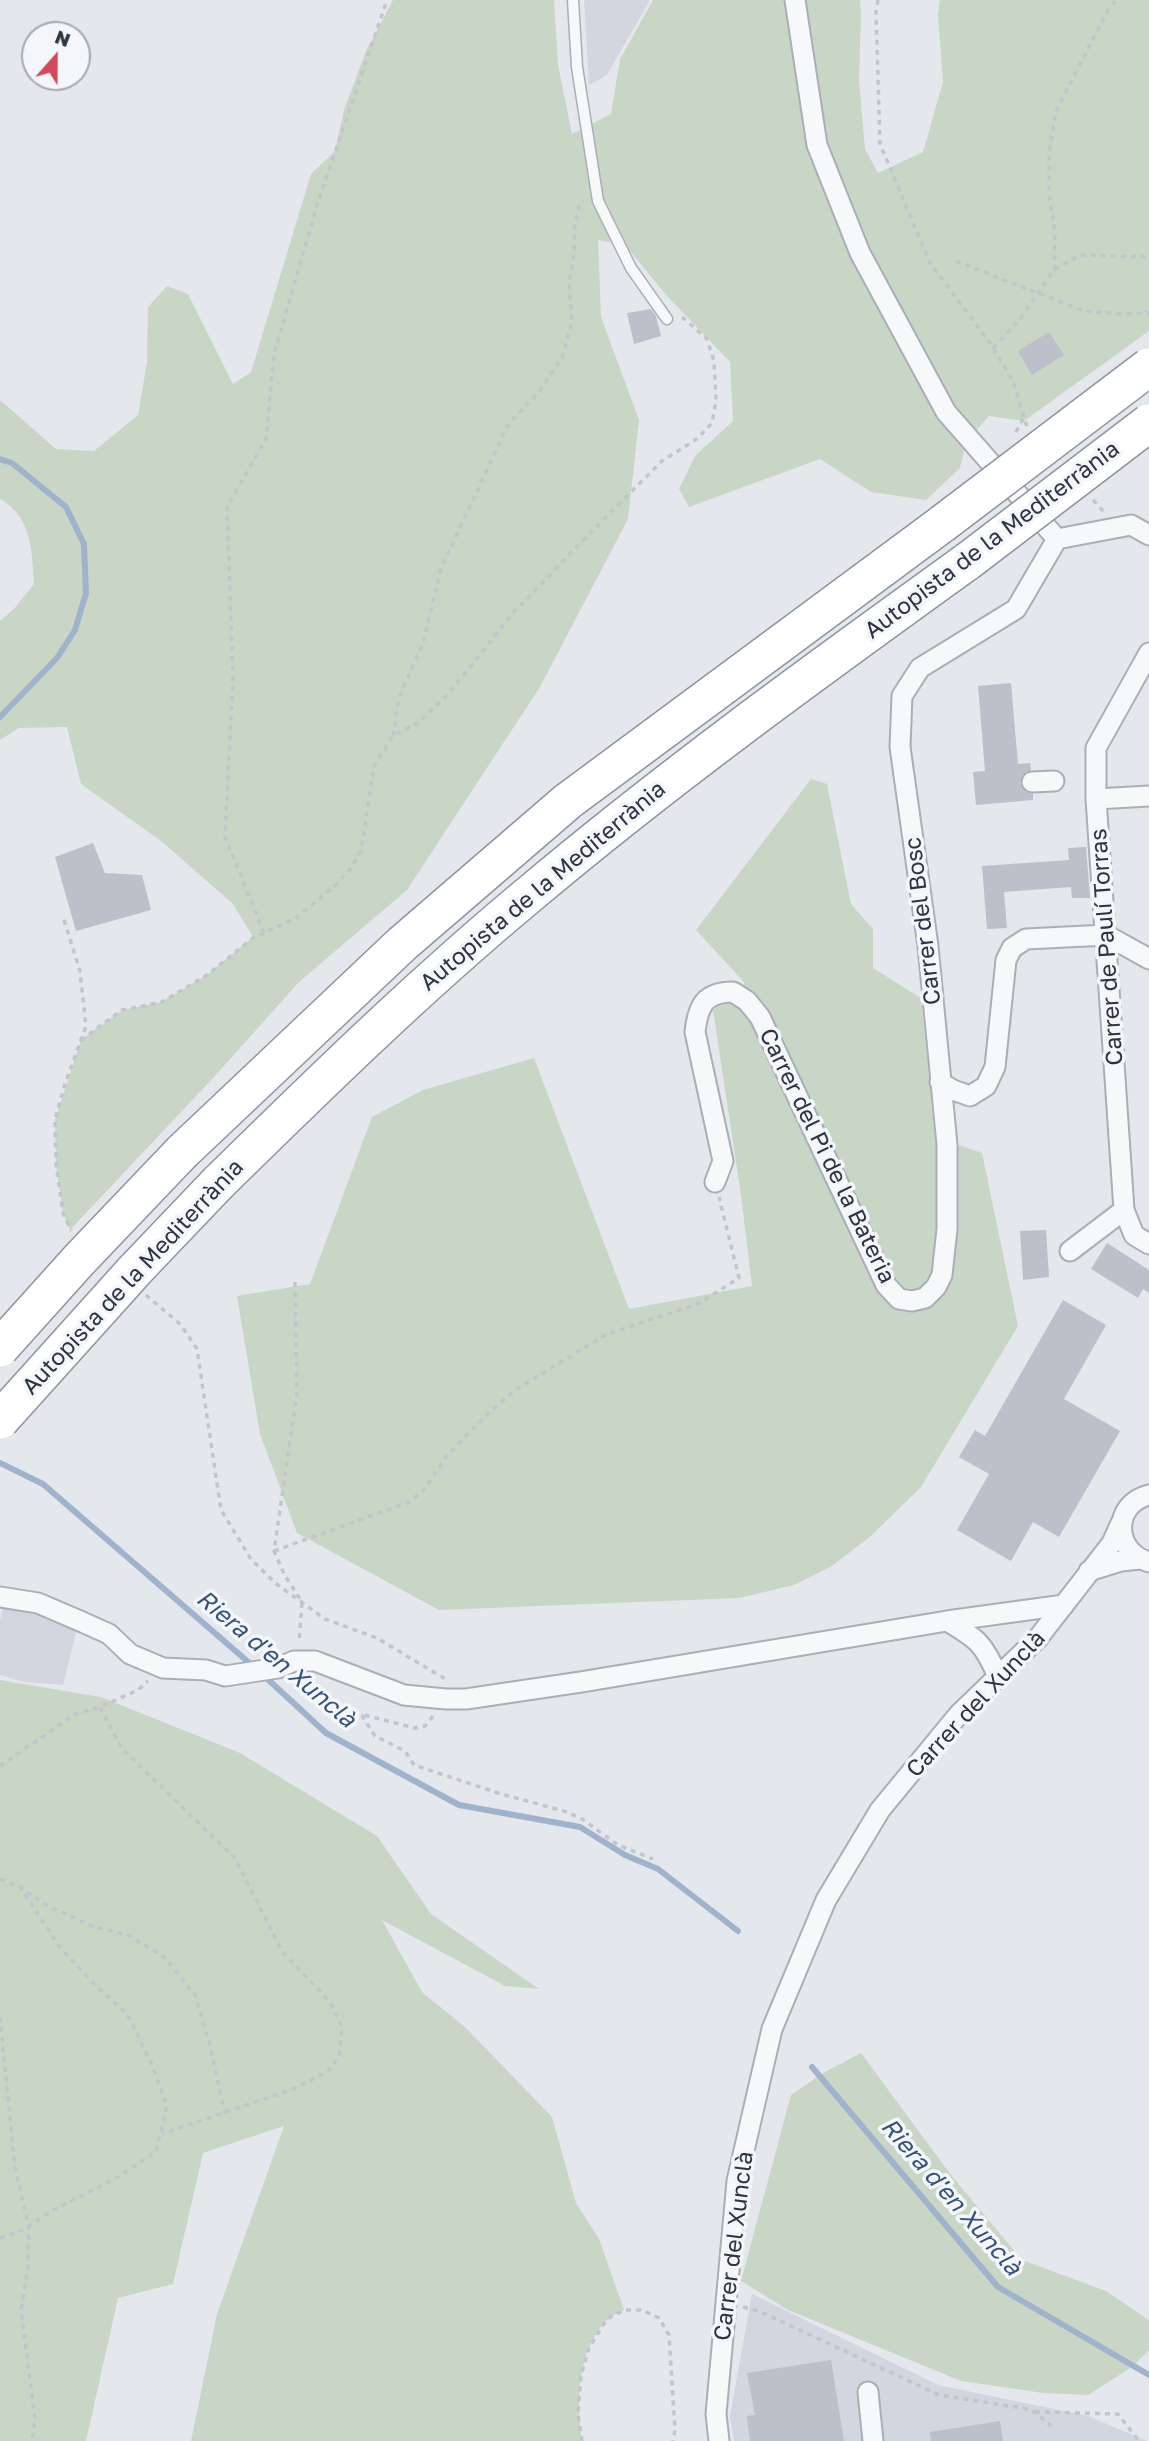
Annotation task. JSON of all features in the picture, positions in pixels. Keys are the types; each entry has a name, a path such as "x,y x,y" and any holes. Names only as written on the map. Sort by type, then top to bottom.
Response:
{"highway":[{"name":"Autopista de la Mediterrània","path":"0,1348 182,1152 402,944 568,801 1149,368"},
{"name":"Autopista de la Mediterrània","path":"0,1420 135,1270 218,1183 421,987 525,897 689,765 968,561 1149,423"}],"street":[{"path":"795,0 817,145 860,253 946,412 1057,539 1131,525 1149,535"},
{"name":"Carrer del Bosc","path":"940,1082 928,946 901,747 902,696 920,668 1016,609 1057,539"},
{"name":"Carrer de Paulí Torras","path":"1149,653 1096,748 1096,799 1124,1210 1134,1235 1149,1244"},
{"path":"1032,782 1054,781"},
{"path":"1096,799 1149,796"},
{"path":"940,1082 970,1096 986,1086 995,1067 1006,960 1012,948 1026,939 1106,935 1149,959"},
{"name":"Carrer del Pi de la Bateria","path":"715,1182 723,1161 695,1032 702,1004 711,995 733,992 747,1001 760,1017 886,1285 898,1299 912,1301 925,1298 936,1287 942,1275 946,1256 947,1144 940,1082"},
{"path":"1070,1251 1124,1210"},
{"path":"1144,1496 1149,1480"},
{"name":"Carrer del Xunclà","path":"719,2441 716,2414 737,2181 772,2029 826,1900 880,1810 960,1714 1038,1638 1112,1543 1124,1513 1144,1496"},
{"path":"1121,1523 1125,1545 1145,1561"},
{"path":"1090,1571 1121,1561 1145,1561"},
{"path":"0,1597 38,1603 80,1620 109,1634 130,1654 163,1668 206,1670 225,1676 278,1668 294,1661 315,1661 404,1695 446,1699 466,1699 581,1682 947,1621 1064,1605"},
{"path":"947,1621 975,1637 988,1654 998,1677"},
{"path":"868,2392 873,2441"}],"lane":[{"path":"573,0 577,66 598,201 631,268 667,319"}],"path":[{"path":"264,933 225,837 233,681 227,507 266,439 274,354 318,202 387,0"},
{"path":"878,0 876,11 880,144 930,263 993,348 1020,319 1054,270 1080,255 1149,257"},
{"path":"1054,270 1055,233 1049,193 1049,153 1056,111 1109,8 1117,0"},
{"path":"81,1040 122,1010 162,1002 196,982 253,937 296,918 336,885 351,868 360,851 374,766 393,736 399,697 423,643 441,568 509,424 538,393 562,358 572,323 569,284 575,225 579,207 595,180"},
{"path":"956,261 1038,291 1054,301 1084,310 1121,314 1149,313"},
{"path":"393,736 418,723 449,693 515,611 592,531 662,461 697,439 712,423 716,401 714,360 706,339 678,313"},
{"path":"64,920 80,971 86,1026 55,1120 56,1164 63,1213 70,1230 80,1238"},
{"path":"274,1551 409,1502 424,1490 446,1457 486,1414 517,1389 605,1335 698,1304 739,1278 715,1182"},
{"path":"278,1668 297,1651 301,1638 302,1602 284,1574 274,1551 297,1395 295,1282"},
{"path":"141,1290 181,1325 198,1349 221,1510 251,1559 275,1584 325,1619 374,1637 411,1657 442,1675 459,1689 466,1699"},
{"path":"0,1766 75,1714 100,1707 138,1690 163,1668"},
{"path":"446,1699 425,1726 415,1728 360,1714 375,1736 405,1751 414,1765 567,1812 582,1819 618,1845 653,1859"},
{"path":"100,1707 122,1749 235,1858 282,1951 330,2002 342,2028 339,2057 328,2071 296,2088 162,2134"},
{"path":"0,1879 20,1887 46,1905 92,1926 130,1936 163,1956 195,1995 225,2113"},
{"path":"0,2238 29,2227 51,2211 113,2180 156,2151 167,2105 150,2060 127,2014 95,1985 59,1946 20,1887"},
{"path":"0,2017 15,2168 29,2227 28,2268 20,2309 35,2419 32,2441"},
{"path":"726,2303 759,2311 939,2395 1035,2412 1118,2414 1139,2441"},
{"path":"582,2441 578,2414 581,2376 589,2348 607,2319 624,2309 642,2310 659,2318 669,2335 675,2430 673,2441"},
{"path":"1035,2412 1051,2426"}],"shaded area":[{"path":"584,0 650,0 607,75 589,85"},
{"path":"4,1606 42,1610 78,1625 63,1685 24,1682 0,1675 0,1620"},
{"path":"752,2294 938,2385 1088,2416 1147,2441 734,2441 730,2416"}],"green space":[{"path":"393,0 554,0 558,65 572,134 611,114 620,59 653,0 860,0 859,80 865,149 878,173 923,152 943,82 938,15 940,0 1149,0 1149,331 1024,421 989,416 966,442 960,468 926,500 871,492 820,459 689,507 679,489 695,456 733,421 730,362 668,297 625,245 598,240 601,317 639,420 628,519 540,687 407,890 299,982 70,1230 63,1213 56,1164 55,1120 81,1040 122,1010 162,1002 207,975 253,937 233,904 161,841 81,784 67,727 19,728 0,740 0,621 14,609 34,584 31,547 24,525 11,506 0,499 0,400 56,449 94,451 138,415 147,362 148,307 167,286 188,294 233,384 251,372 311,174 335,151 344,110 366,51"},
{"path":"811,779 827,784 851,904 873,929 873,968 921,998 935,1137 982,1153 1018,1326 921,1487 872,1535 832,1566 794,1585 739,1598 439,1610 297,1533 260,1434 237,1296 310,1284 372,1117 423,1090 534,1058 629,1309 752,1286 713,1010 745,983 696,930"},
{"path":"0,1680 101,1697 240,1753 377,1836 431,1914 539,1989 505,1986 382,1920 422,1992 466,2028 552,2117 576,2203 599,2239 624,2310 608,2319 596,2333 584,2362 579,2394 582,2441 191,2441 217,2314 284,2126 203,2153 173,2284 118,2298 86,2441 0,2441"},
{"path":"861,2053 951,2175 1022,2260 1106,2291 1149,2320 1149,2350 1132,2367 1088,2395 1043,2393 961,2381 788,2310 741,2281 791,2095 823,2073"}],"building":[{"path":"651,309 656,316 661,336 634,344 627,313"},
{"path":"1049,332 1064,355 1032,375 1018,351"},
{"path":"1011,683 1018,764 1030,763 1031,770 1022,776 1020,783 1026,792 1033,794 1033,800 976,805 973,772 985,771 978,686"},
{"path":"93,843 105,873 142,875 151,910 76,931 55,857"},
{"path":"1086,847 1090,898 1072,898 1071,887 1004,892 1007,928 987,929 982,866 1069,860 1068,848"},
{"path":"1046,1230 1049,1277 1023,1280 1020,1231"},
{"path":"1107,1243 1149,1270 1149,1293 1143,1289 1138,1298 1091,1269"},
{"path":"1063,1300 1106,1325 1064,1399 1120,1431 1059,1537 1033,1522 1011,1561 957,1530 989,1474 959,1457 975,1430 985,1436"},
{"path":"831,2360 844,2441 750,2441 747,2416 755,2415 747,2373"},
{"path":"1000,2421 1003,2441 931,2441 930,2432"}],"waterway":[{"name":"Riera d'en Xunclà","path":"0,459 12,463 66,507 84,544 86,593 75,630 57,658 0,717"},
{"name":"Riera d'en Xunclà","path":"0,1463 43,1484 254,1667"},
{"name":"Riera d'en Xunclà","path":"262,1674 326,1733 459,1805 580,1827 625,1855 658,1869 738,1931"},
{"name":"Riera d'en Xunclà","path":"812,2067 998,2287 1149,2375"}]}
